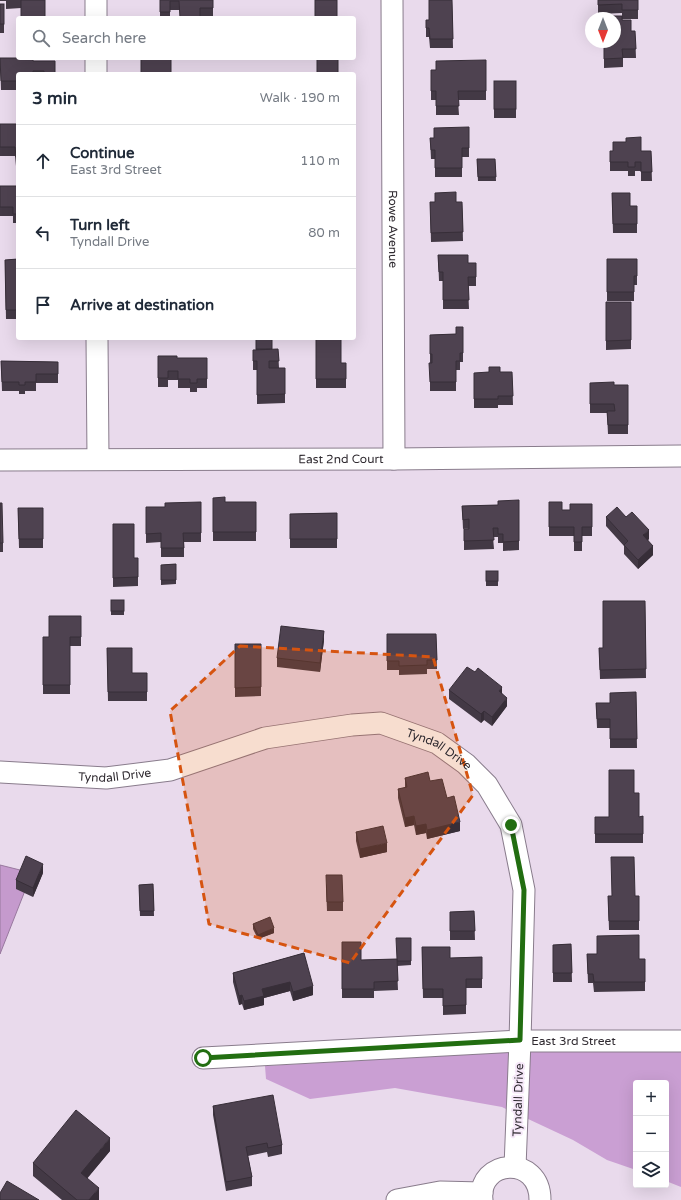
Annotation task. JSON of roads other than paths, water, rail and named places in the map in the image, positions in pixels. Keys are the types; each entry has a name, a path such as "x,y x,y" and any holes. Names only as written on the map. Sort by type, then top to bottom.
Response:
{"street":[{"path":"96,0 96,16"},
{"name":"Rowe Avenue","path":"392,0 394,459"},
{"path":"96,60 96,72"},
{"path":"97,340 98,459"},
{"name":"East 2nd Court","path":"0,460 394,459 681,456"},
{"name":"Tyndall Drive","path":"0,772 106,778 170,770 265,738 352,725 381,723 437,743 466,764 487,786 511,825 524,890 515,1167"},
{"name":"East 3rd Street","path":"203,1058 520,1040 681,1041"},
{"path":"398,1200 440,1192 482,1196 483,1186 488,1177 496,1170 505,1167 515,1167 532,1175 538,1183 540,1200"}]}
